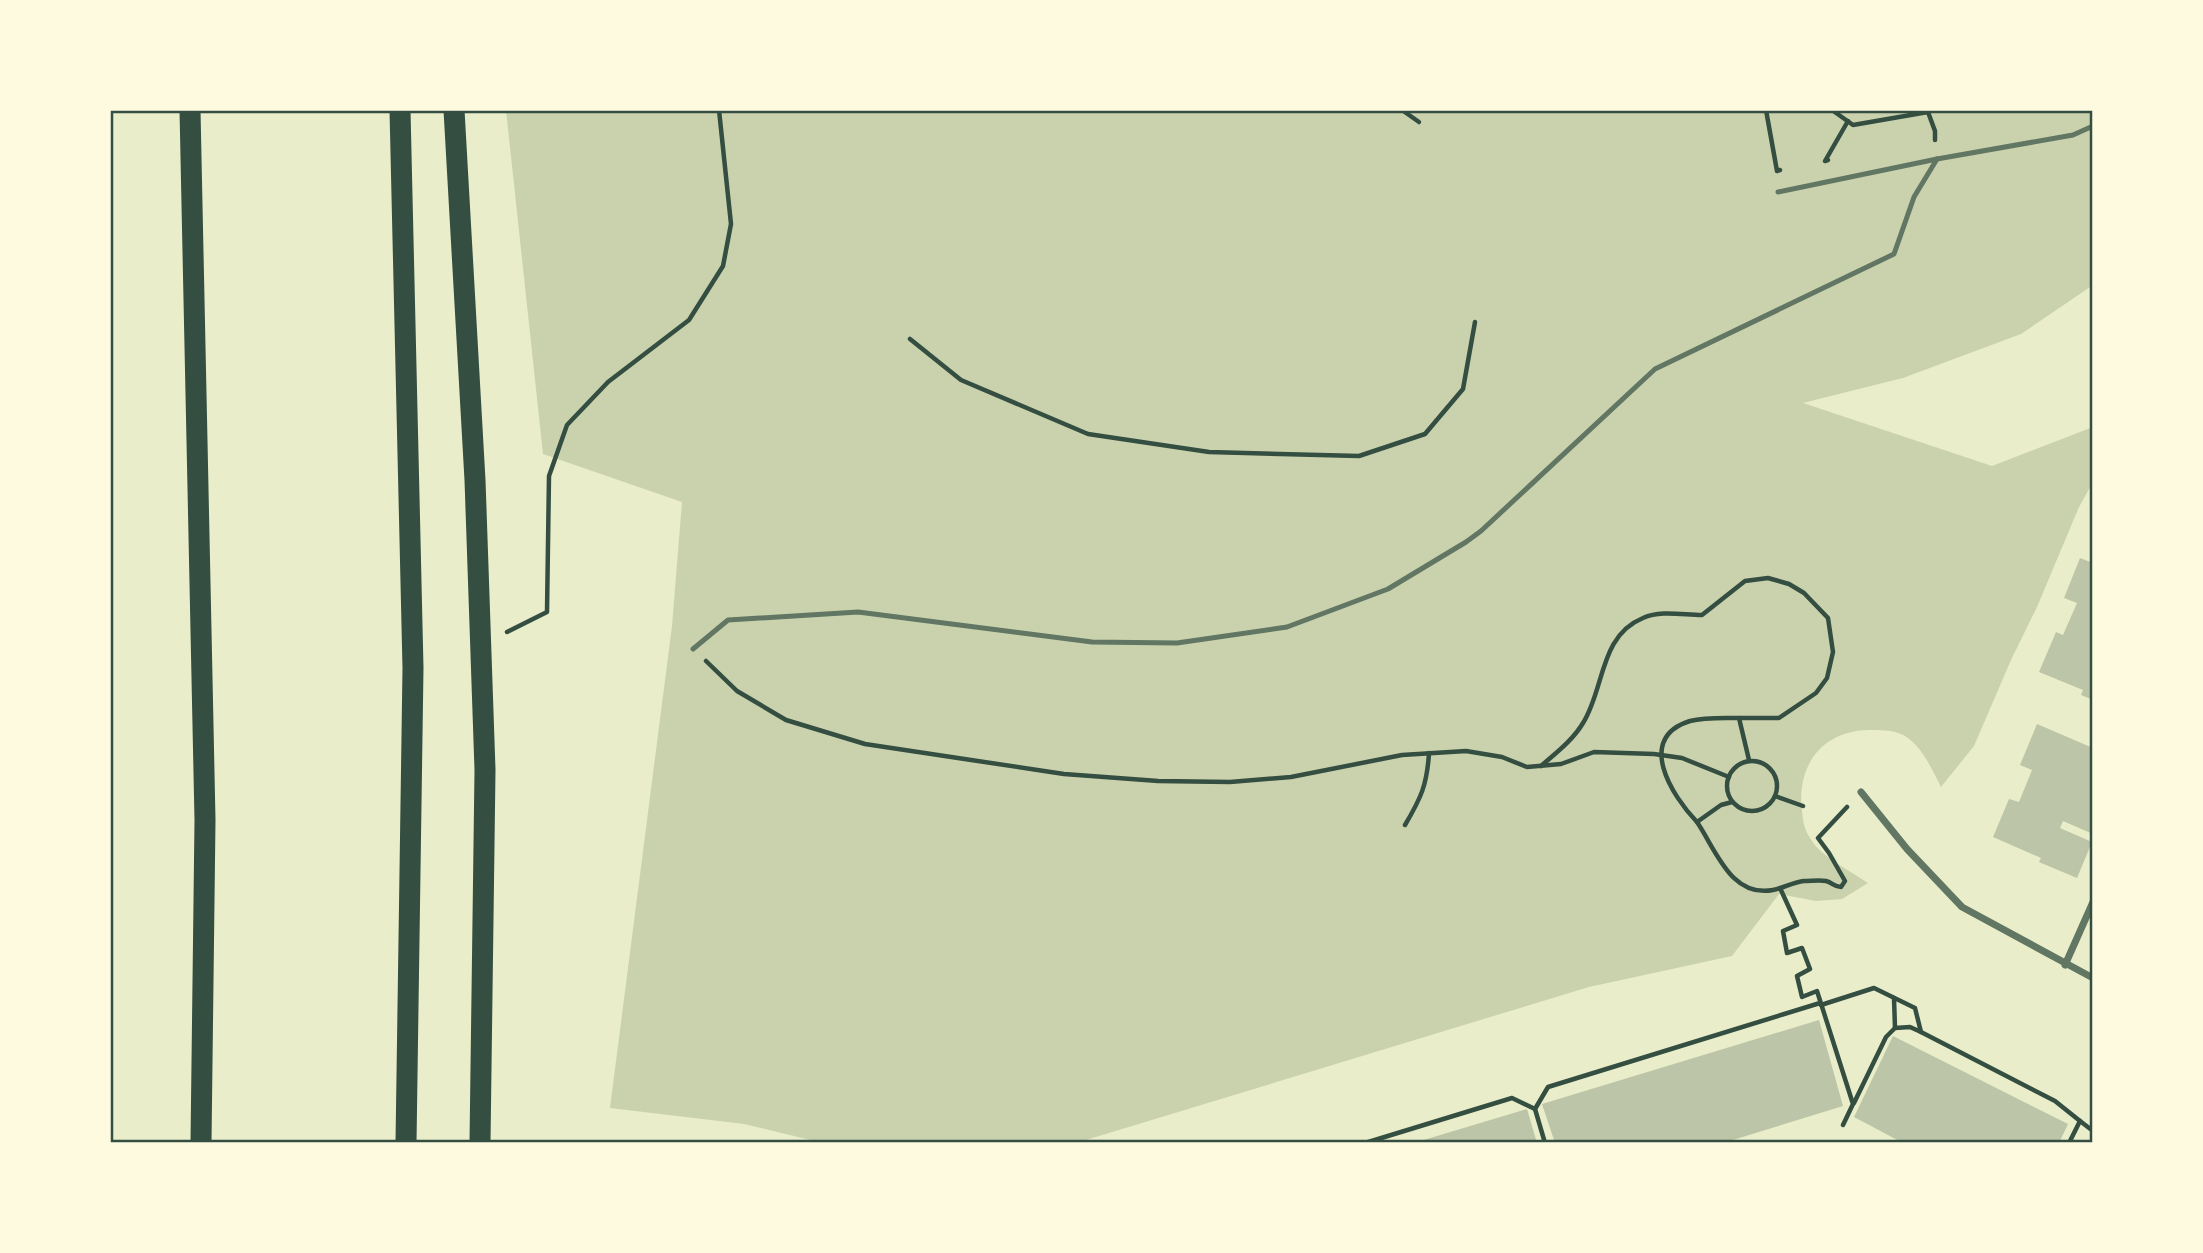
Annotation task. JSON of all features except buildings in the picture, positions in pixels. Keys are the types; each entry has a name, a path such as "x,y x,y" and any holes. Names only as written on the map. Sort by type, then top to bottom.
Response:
{"highway":[{"path":"190,110 205,820 201,1143"},
{"path":"400,110 413,668 406,1143"},
{"path":"454,110 474,466 485,770 480,1143"}],"street":[{"path":"1861,792 1907,849 1962,908 2093,978"},
{"path":"2065,965 2093,902"}],"lane":[{"path":"1777,192 1937,159 2073,135 2093,126"},
{"path":"694,649 728,620 858,612 1092,642 1177,643 1287,627 1388,589 1481,531 1655,369 1894,254 1914,197 1937,159"}],"path":[{"path":"481,644 547,612 549,476 567,425 608,382 689,320 723,267 731,224 719,110"},
{"path":"1402,110 1419,122"},
{"path":"1766,110 1777,171 1789,168"},
{"path":"1832,110 1853,125 1929,111 1935,131 1937,159"},
{"path":"1825,161 1848,121"},
{"path":"1924,142 1936,140"},
{"path":"1814,163 1838,159"},
{"path":"910,339 961,380 1088,434 1209,452 1359,456 1426,434 1463,389 1475,323"},
{"path":"1541,766 1582,725 1592,705 1609,651 1615,639 1628,626 1644,617 1665,613 1702,615 1745,581 1768,578 1789,584 1804,593 1828,618 1833,652 1827,678 1816,693 1779,718 1691,721 1674,728 1662,741 1661,755 1666,776 1681,805 1697,822 1738,885 1758,891 1773,890 1800,881 1821,881 1841,887 1844,881 1842,874 1818,838 1861,792"},
{"path":"694,649 737,691 786,720 865,744 1064,774 1158,781 1230,782 1291,777 1402,755 1466,751 1502,757 1527,767 1561,764 1594,752 1661,755 1682,758 1728,777"},
{"path":"1740,718 1749,760"},
{"path":"1405,825 1422,797 1427,780 1429,753"},
{"path":"1749,760 1767,765 1778,787 1771,803 1756,811 1747,811 1732,802 1728,794 1728,777 1736,765 1749,760"},
{"path":"1775,796 1803,806"},
{"path":"1697,822 1732,802"},
{"path":"1780,887 1797,925 1783,931 1787,953 1802,948 1810,969 1797,976 1802,997 1816,991 1853,1104"},
{"path":"1545,1143 1535,1109 1548,1087 1874,988 1914,1009 1920,1032"},
{"path":"1894,998 1895,1028"},
{"path":"1835,1142 1886,1037 1895,1028 1910,1027 2055,1101 2093,1131"},
{"path":"1365,1143 1512,1098 1535,1109"},
{"path":"2069,1143 2080,1121"}],"green space":[{"path":"506,110 2093,110 2093,285 2021,334 1903,378 1803,403 1992,466 2093,427 2093,482 2079,507 1974,746 1941,787 1919,748 1899,733 1881,730 1855,731 1827,743 1809,764 1804,778 1801,794 1805,827 1810,838 1823,853 1868,883 1842,899 1816,901 1779,894 1732,956 1589,987 1076,1143 823,1143 744,1124 610,1108 672,626 682,502 543,454"}]}
